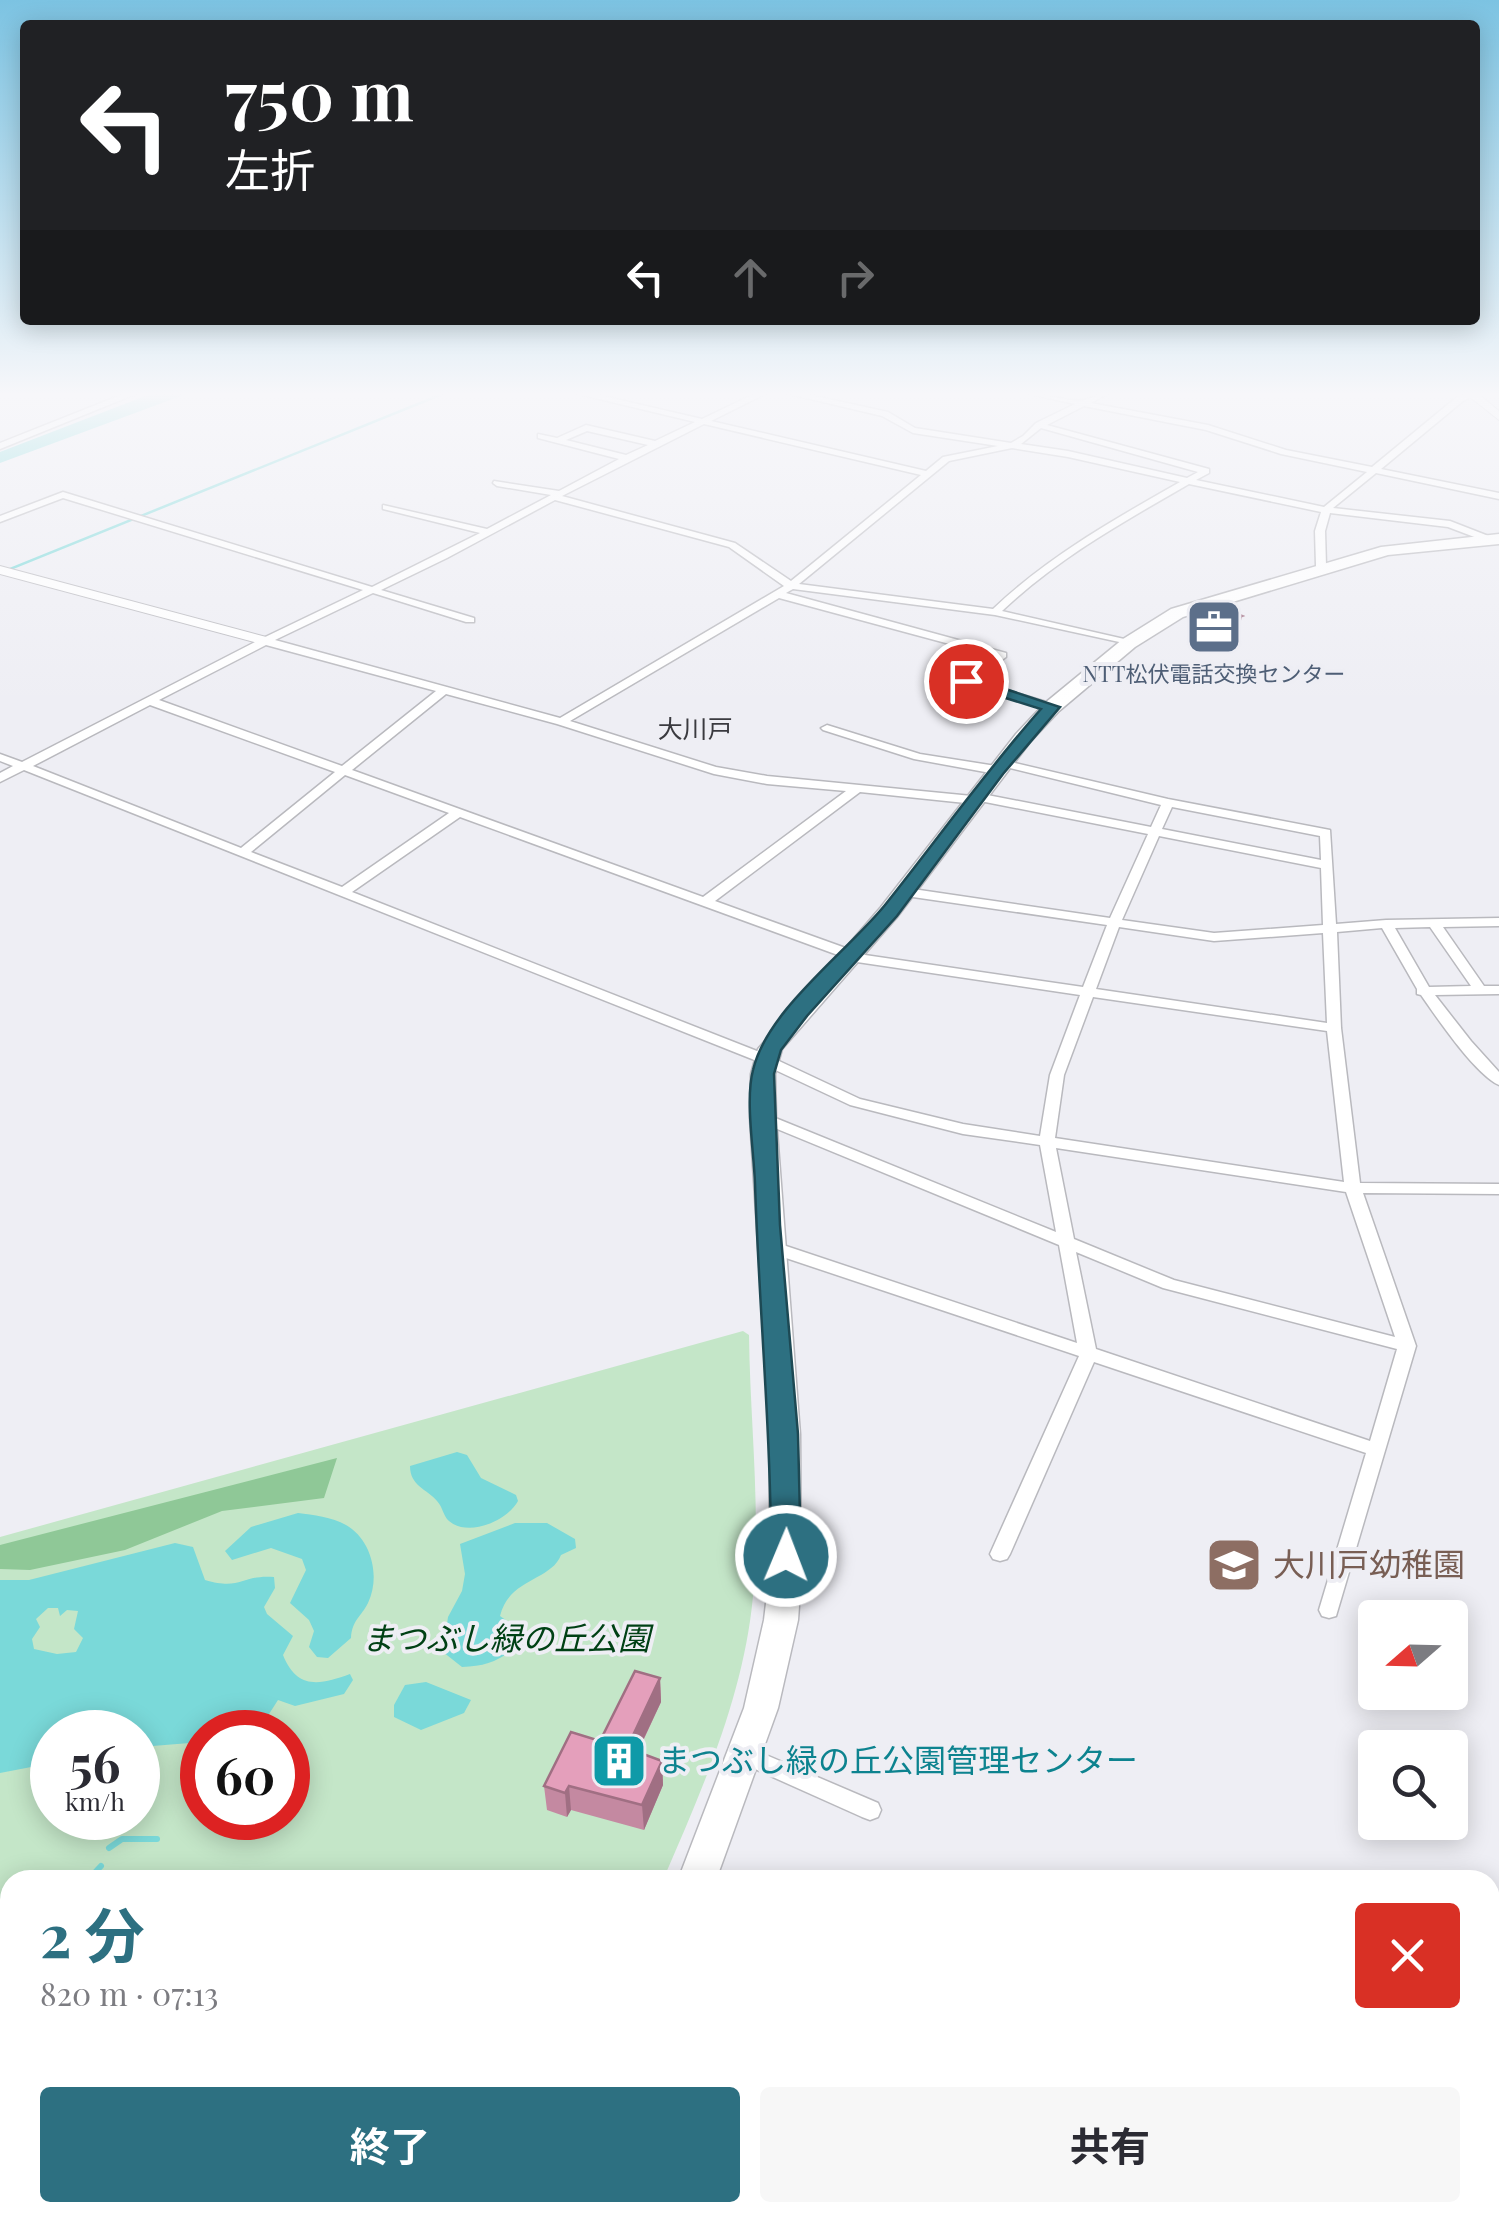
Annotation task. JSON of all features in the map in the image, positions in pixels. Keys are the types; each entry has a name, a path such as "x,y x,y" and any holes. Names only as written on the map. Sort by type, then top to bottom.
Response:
{"main road":[{"path":"701,1870 745,1756 776,1650 788,1535 763,1118 766,1061 799,1011 906,892 999,767 1052,707 1161,620 1387,550 1493,539"}],"street":[{"path":"0,519 59,497"},
{"path":"69,497 470,620"},
{"path":"0,778 557,497"},
{"path":"560,497 732,545 790,586 995,612 1129,643"},
{"path":"561,722 790,586 901,497"},
{"path":"995,612 1022,585 1118,518 1158,497"},
{"path":"1265,497 1326,510 1450,524 1493,539"},
{"path":"1320,566 1320,532 1326,510 1341,497"},
{"path":"386,507 488,532"},
{"path":"4,571 445,689 714,770 767,780 976,798 1326,865"},
{"path":"777,594 1002,655 966,681 1052,707"},
{"path":"242,853 445,689"},
{"path":"151,700 850,956 1334,1028"},
{"path":"827,728 918,757 999,767 1326,833 1334,1028 1353,1188 1407,1346 1330,1610"},
{"path":"0,757 766,1061 855,1102 964,1129 1047,1144 1353,1188 1499,1189"},
{"path":"706,902 857,789"},
{"path":"1000,1554 1088,1355 1047,1144 1057,1075 1114,924 1168,802"},
{"path":"342,893 456,814"},
{"path":"906,892 1214,937 1386,924 1497,925"},
{"path":"1434,923 1480,990"},
{"path":"1386,924 1422,991 1458,1038 1499,1081"},
{"path":"1422,991 1499,990"},
{"path":"763,1118 1068,1245 1204,1296 1407,1346"},
{"path":"770,1246 1377,1450"},
{"path":"745,1756 870,1810"}],"green space":[{"name":"まつぶし緑の丘公園","path":"743,1331 749,1335 756,1531 748,1633 731,1706 667,1870 0,1870 0,1537"},
{"path":"337,1458 324,1498 222,1511 125,1550 30,1570 0,1569 0,1545"}],"water":[{"path":"457,1452 467,1455 481,1478 516,1495 518,1501 506,1515 477,1527 457,1526 413,1478 410,1466"},
{"path":"298,1513 346,1525 362,1539 371,1559 374,1581 368,1603 351,1638 328,1658 317,1657 309,1647 314,1631 309,1620 290,1603 306,1570 302,1559 271,1548 232,1560 225,1551 251,1527"},
{"path":"515,1523 547,1523 575,1539 576,1548 561,1555 556,1564 512,1594 505,1604 500,1616 517,1628 518,1644 493,1662 462,1667 443,1652 448,1617 462,1591 465,1574 460,1544"},
{"path":"175,1543 193,1547 205,1580 227,1584 274,1577 275,1588 264,1607 293,1636 283,1655 295,1674 310,1682 350,1674 353,1680 344,1694 295,1706 278,1700 272,1710 180,1710 180,1744 160,1745 160,1710 30,1710 30,1767 0,1773 0,1580 29,1580","holes":["48,1608 58,1608 60,1616 67,1610 78,1611 74,1629 83,1638 76,1652 57,1654 34,1649 32,1639 40,1627 36,1619"]},
{"path":"426,1682 471,1700 464,1713 421,1730 394,1717 394,1705 405,1685"}],"building":[{"path":"1210,603 1242,616 1221,624 1190,611"},
{"path":"635,1671 660,1678 627,1748 662,1761 642,1805 569,1786 565,1793 544,1786 571,1732 600,1741"}],"waterway":[{"path":"0,573 189,497"},
{"path":"109,1848 121,1840"},
{"path":"97,1870 101,1866"}],"place":[{"name":"NTT松伏電話交換センター","path":"1214,627"},
{"name":"大川戸幼稚園","path":"1234,1565"},
{"name":"まつぶし緑の丘公園管理センター","path":"619,1761"}],"district":[{"name":"大川戸","path":"695,729"}],"route":[{"path":"786,1556 784,1434 768,1225 762,1074 780,1035 890,912 996,770 1052,707 966,681"}]}
